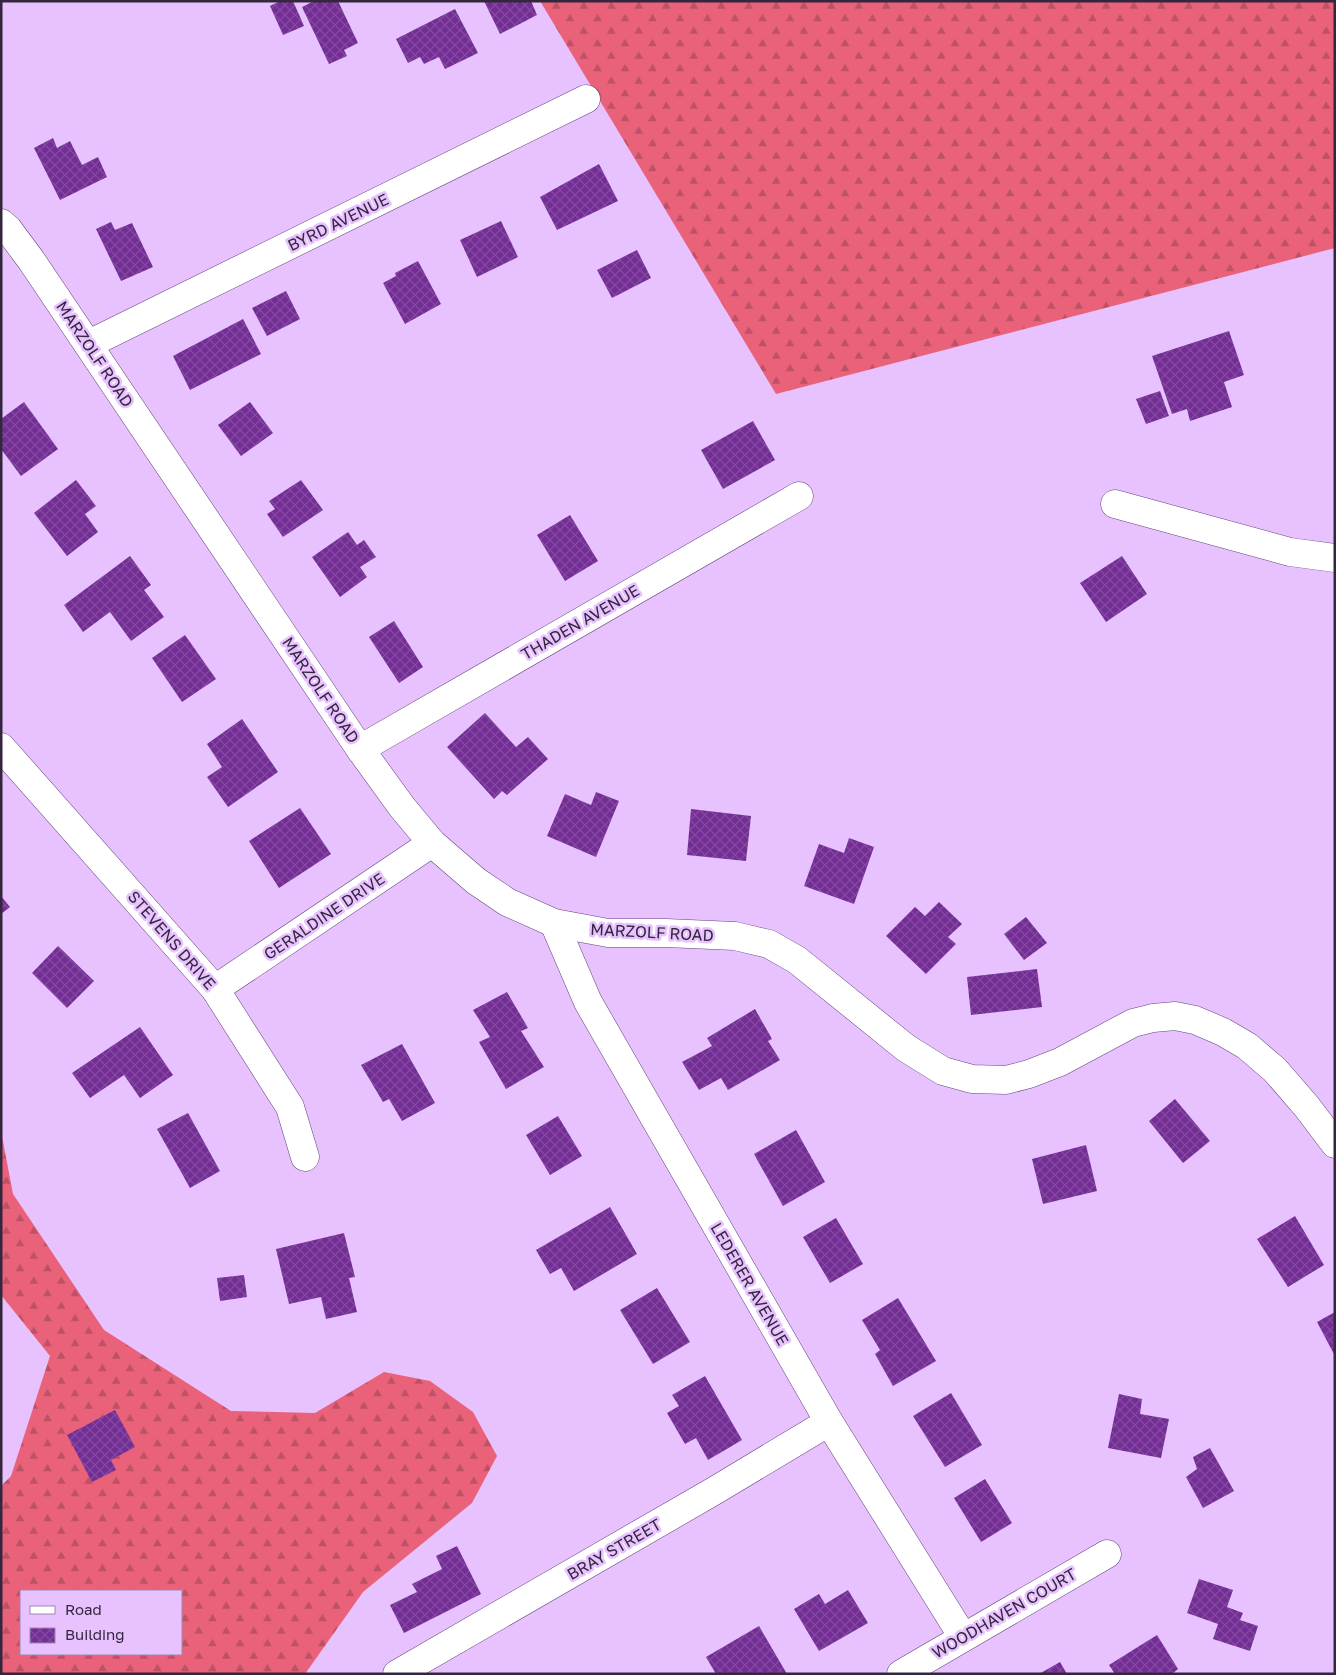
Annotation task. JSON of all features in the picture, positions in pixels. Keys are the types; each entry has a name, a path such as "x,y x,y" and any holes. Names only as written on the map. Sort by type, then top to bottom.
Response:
{"street":[{"name":"BYRD AVENUE","path":"89,344 586,99"},
{"name":"MARZOLF ROAD","path":"1,223 31,260 89,344 360,749 402,807 432,843 476,881 507,902 554,923 608,933 735,936 769,944 798,960 906,1048 943,1071 972,1079 1006,1080 1029,1074 1060,1062 1132,1023 1174,1016 1195,1020 1223,1032 1247,1046 1275,1070 1307,1107 1335,1144"},
{"name":"THADEN AVENUE","path":"360,749 799,496"},
{"path":"1115,504 1290,552 1335,558"},
{"name":"STEVENS DRIVE","path":"1,746 216,989 290,1107 305,1157"},
{"name":"GERALDINE DRIVE","path":"216,989 432,843"},
{"name":"LEDERER AVENUE","path":"554,923 588,1002 829,1422 963,1637"},
{"name":"BRAY STREET","path":"397,1674 714,1491 829,1422"},
{"name":"WOODHAVEN COURT","path":"901,1674 1107,1554"}],"green space":[{"path":"540,1 1335,1 1335,248 776,394"},
{"path":"1,1131 13,1194 104,1330 231,1411 315,1413 384,1372 430,1381 473,1412 497,1456 472,1503 363,1592 305,1674 1,1674 1,1486 11,1476 50,1356 1,1295"}],"building":[{"path":"280,1 293,1 304,26 283,35 270,6"},
{"path":"314,1 338,1 358,43 344,50 347,56 329,64 302,7"},
{"path":"484,1 531,1 537,15 500,34"},
{"path":"455,9 478,53 445,69 439,57 424,64 420,57 408,63 396,39"},
{"path":"53,138 57,148 70,141 82,165 98,157 107,177 60,200 34,148"},
{"path":"599,164 618,201 557,230 540,197"},
{"path":"501,221 518,257 477,277 460,240"},
{"path":"111,222 115,230 132,223 153,267 121,281 96,229"},
{"path":"637,250 651,278 612,298 597,270"},
{"path":"418,261 441,304 405,324 383,283 396,276 395,273"},
{"path":"286,291 300,319 267,336 252,308"},
{"path":"243,319 261,354 190,390 173,356"},
{"path":"1229,331 1244,375 1224,382 1232,407 1190,421 1187,409 1172,414 1152,356"},
{"path":"1160,391 1169,416 1146,424 1136,399"},
{"path":"24,402 58,449 21,476 1,449 1,419"},
{"path":"250,402 273,433 241,456 218,425"},
{"path":"753,421 775,460 723,489 701,450"},
{"path":"76,480 96,506 85,514 98,532 67,556 34,513"},
{"path":"301,480 323,510 283,537 267,514 275,509 269,501"},
{"path":"570,515 598,561 565,581 537,535"},
{"path":"348,532 357,545 364,540 376,557 360,567 367,577 340,597 312,557"},
{"path":"130,556 151,585 144,590 164,617 131,641 110,612 83,632 64,605"},
{"path":"1122,556 1147,594 1106,622 1080,583"},
{"path":"394,621 423,667 399,683 369,637"},
{"path":"185,635 216,679 182,702 152,658"},
{"path":"485,713 516,747 528,737 548,759 507,795 502,791 494,799 447,747"},
{"path":"242,719 278,772 228,807 207,777 222,767 207,744"},
{"path":"596,792 619,801 596,857 547,836 565,794 591,805"},
{"path":"300,808 331,854 279,888 249,841"},
{"path":"691,809 751,816 746,861 687,855"},
{"path":"849,838 874,847 854,904 804,886 819,844 844,853"},
{"path":"1,896 10,907 1,914"},
{"path":"939,902 962,924 948,937 956,944 926,974 886,936 915,907 925,916"},
{"path":"1026,917 1047,943 1024,960 1004,934"},
{"path":"58,946 94,981 67,1008 32,973"},
{"path":"1037,969 1042,1007 971,1015 967,977"},
{"path":"507,992 528,1028 521,1031 544,1067 506,1089 479,1042 490,1037 473,1010"},
{"path":"755,1009 772,1039 768,1041 780,1060 728,1090 721,1078 699,1090 682,1062 712,1046 707,1038"},
{"path":"140,1027 173,1075 140,1098 124,1075 90,1098 72,1073"},
{"path":"402,1044 435,1103 402,1121 389,1099 383,1102 361,1065"},
{"path":"1175,1099 1210,1141 1183,1163 1149,1121"},
{"path":"188,1113 220,1171 190,1188 157,1129"},
{"path":"558,1116 582,1156 550,1175 526,1135"},
{"path":"796,1130 825,1182 783,1206 754,1154"},
{"path":"1086,1145 1097,1191 1043,1204 1032,1159"},
{"path":"610,1207 637,1254 574,1291 561,1268 550,1274 536,1250"},
{"path":"1295,1216 1324,1265 1288,1287 1257,1239"},
{"path":"836,1218 863,1264 830,1283 803,1237"},
{"path":"344,1233 355,1277 349,1278 357,1312 326,1319 321,1297 289,1304 276,1249"},
{"path":"244,1275 247,1297 220,1301 217,1278"},
{"path":"657,1288 690,1342 653,1364 620,1310"},
{"path":"898,1298 936,1361 893,1386 875,1354 880,1350 862,1320"},
{"path":"1335,1312 1335,1356 1317,1322"},
{"path":"705,1376 742,1440 708,1460 696,1438 685,1444 667,1413 679,1406 672,1395"},
{"path":"951,1393 982,1445 945,1467 913,1416"},
{"path":"1119,1394 1142,1399 1140,1414 1169,1419 1161,1458 1108,1448"},
{"path":"115,1410 135,1447 111,1460 116,1470 92,1482 67,1435"},
{"path":"1210,1448 1234,1491 1203,1508 1186,1477 1197,1469 1193,1457"},
{"path":"985,1479 1012,1523 981,1542 954,1498"},
{"path":"457,1546 481,1594 404,1633 390,1605 417,1592 412,1584 442,1569 436,1556"},
{"path":"1199,1579 1233,1590 1227,1607 1243,1613 1240,1620 1258,1626 1250,1651 1213,1639 1218,1624 1187,1613"},
{"path":"848,1590 868,1623 819,1651 794,1609 819,1594 825,1604"},
{"path":"759,1626 787,1674 716,1674 706,1657"},
{"path":"1157,1635 1178,1669 1172,1674 1115,1674 1109,1665"},
{"path":"1060,1662 1067,1674 1039,1674"}]}
